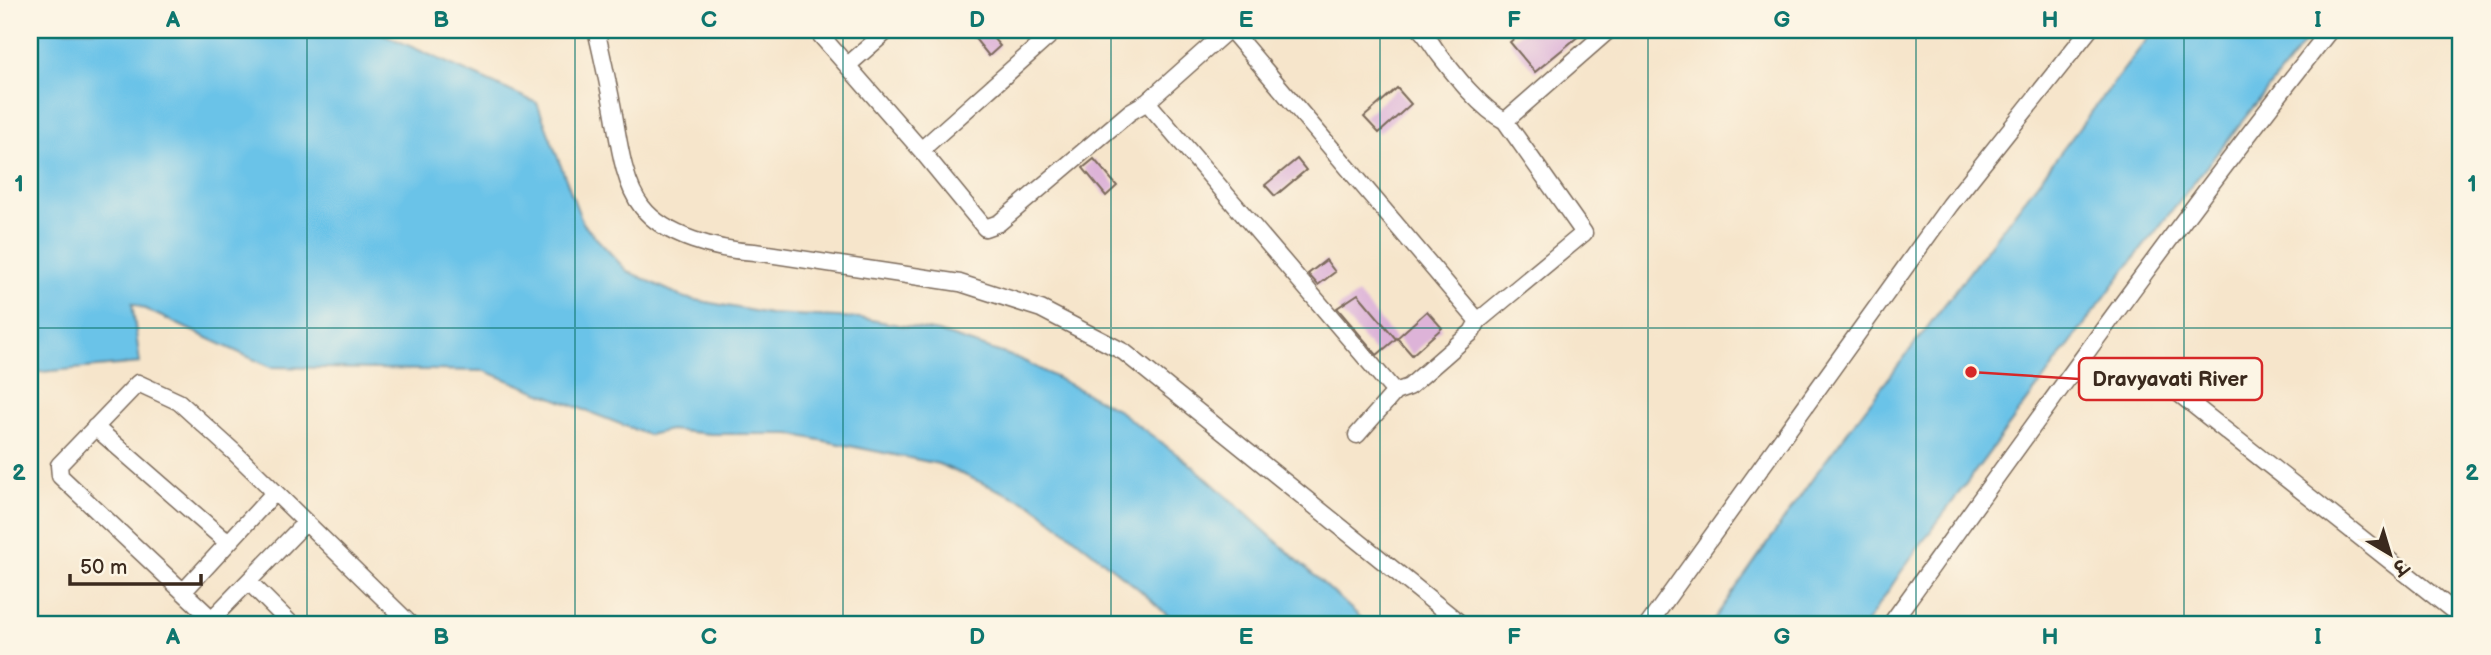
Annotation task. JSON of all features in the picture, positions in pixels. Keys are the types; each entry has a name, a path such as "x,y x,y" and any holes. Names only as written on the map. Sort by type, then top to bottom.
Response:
{"street":[{"path":"596,30 623,159 632,189 641,206 668,227 724,250 754,252 960,283 1041,309 1124,352 1462,625"},
{"path":"816,30 922,150 985,228 999,223 1130,112 1147,102 1229,30 1478,321"},
{"path":"848,65 888,30"},
{"path":"922,150 1056,30"},
{"path":"1505,121 1609,30"},
{"path":"1648,625 1950,205 2089,30"},
{"path":"1890,625 2267,108 2330,30"},
{"path":"1357,435 1395,392 1409,387 1472,332 1478,321 1584,233 1505,121 1490,113 1436,51 1430,33"},
{"path":"1147,102 1395,392"},
{"path":"2158,377 2461,617"},
{"path":"305,523 209,622 183,592 60,476 59,465 138,383 156,390 179,402 275,492 411,625"},
{"path":"95,427 228,543"},
{"path":"183,592 275,492"},
{"path":"249,582 292,625"}],"water":[{"path":"30,30 374,30 537,103 583,224 627,271 685,298 769,314 860,318 938,332 1020,359 1115,408 1194,467 1369,625 1178,625 1140,590 1033,505 939,464 790,434 711,434 670,430 648,435 485,371 270,367 132,303 140,363 30,373"},
{"path":"2154,30 2314,30 2118,279 1907,563 1865,625 1710,625 1823,464"}],"building":[{"path":"968,30 986,30 1000,46 989,56"},
{"path":"1524,30 1586,30 1535,72 1510,42"},
{"path":"1397,88 1411,104 1379,133 1364,117"},
{"path":"1094,159 1117,186 1106,196 1083,168"},
{"path":"1297,159 1306,170 1275,196 1265,185"},
{"path":"1326,260 1335,272 1318,285 1308,274"},
{"path":"1358,294 1396,339 1377,355 1337,308"},
{"path":"1427,311 1442,328 1412,355 1397,338"}],"place":[{"name":"Dravyavati River","path":"1971,372"}]}
